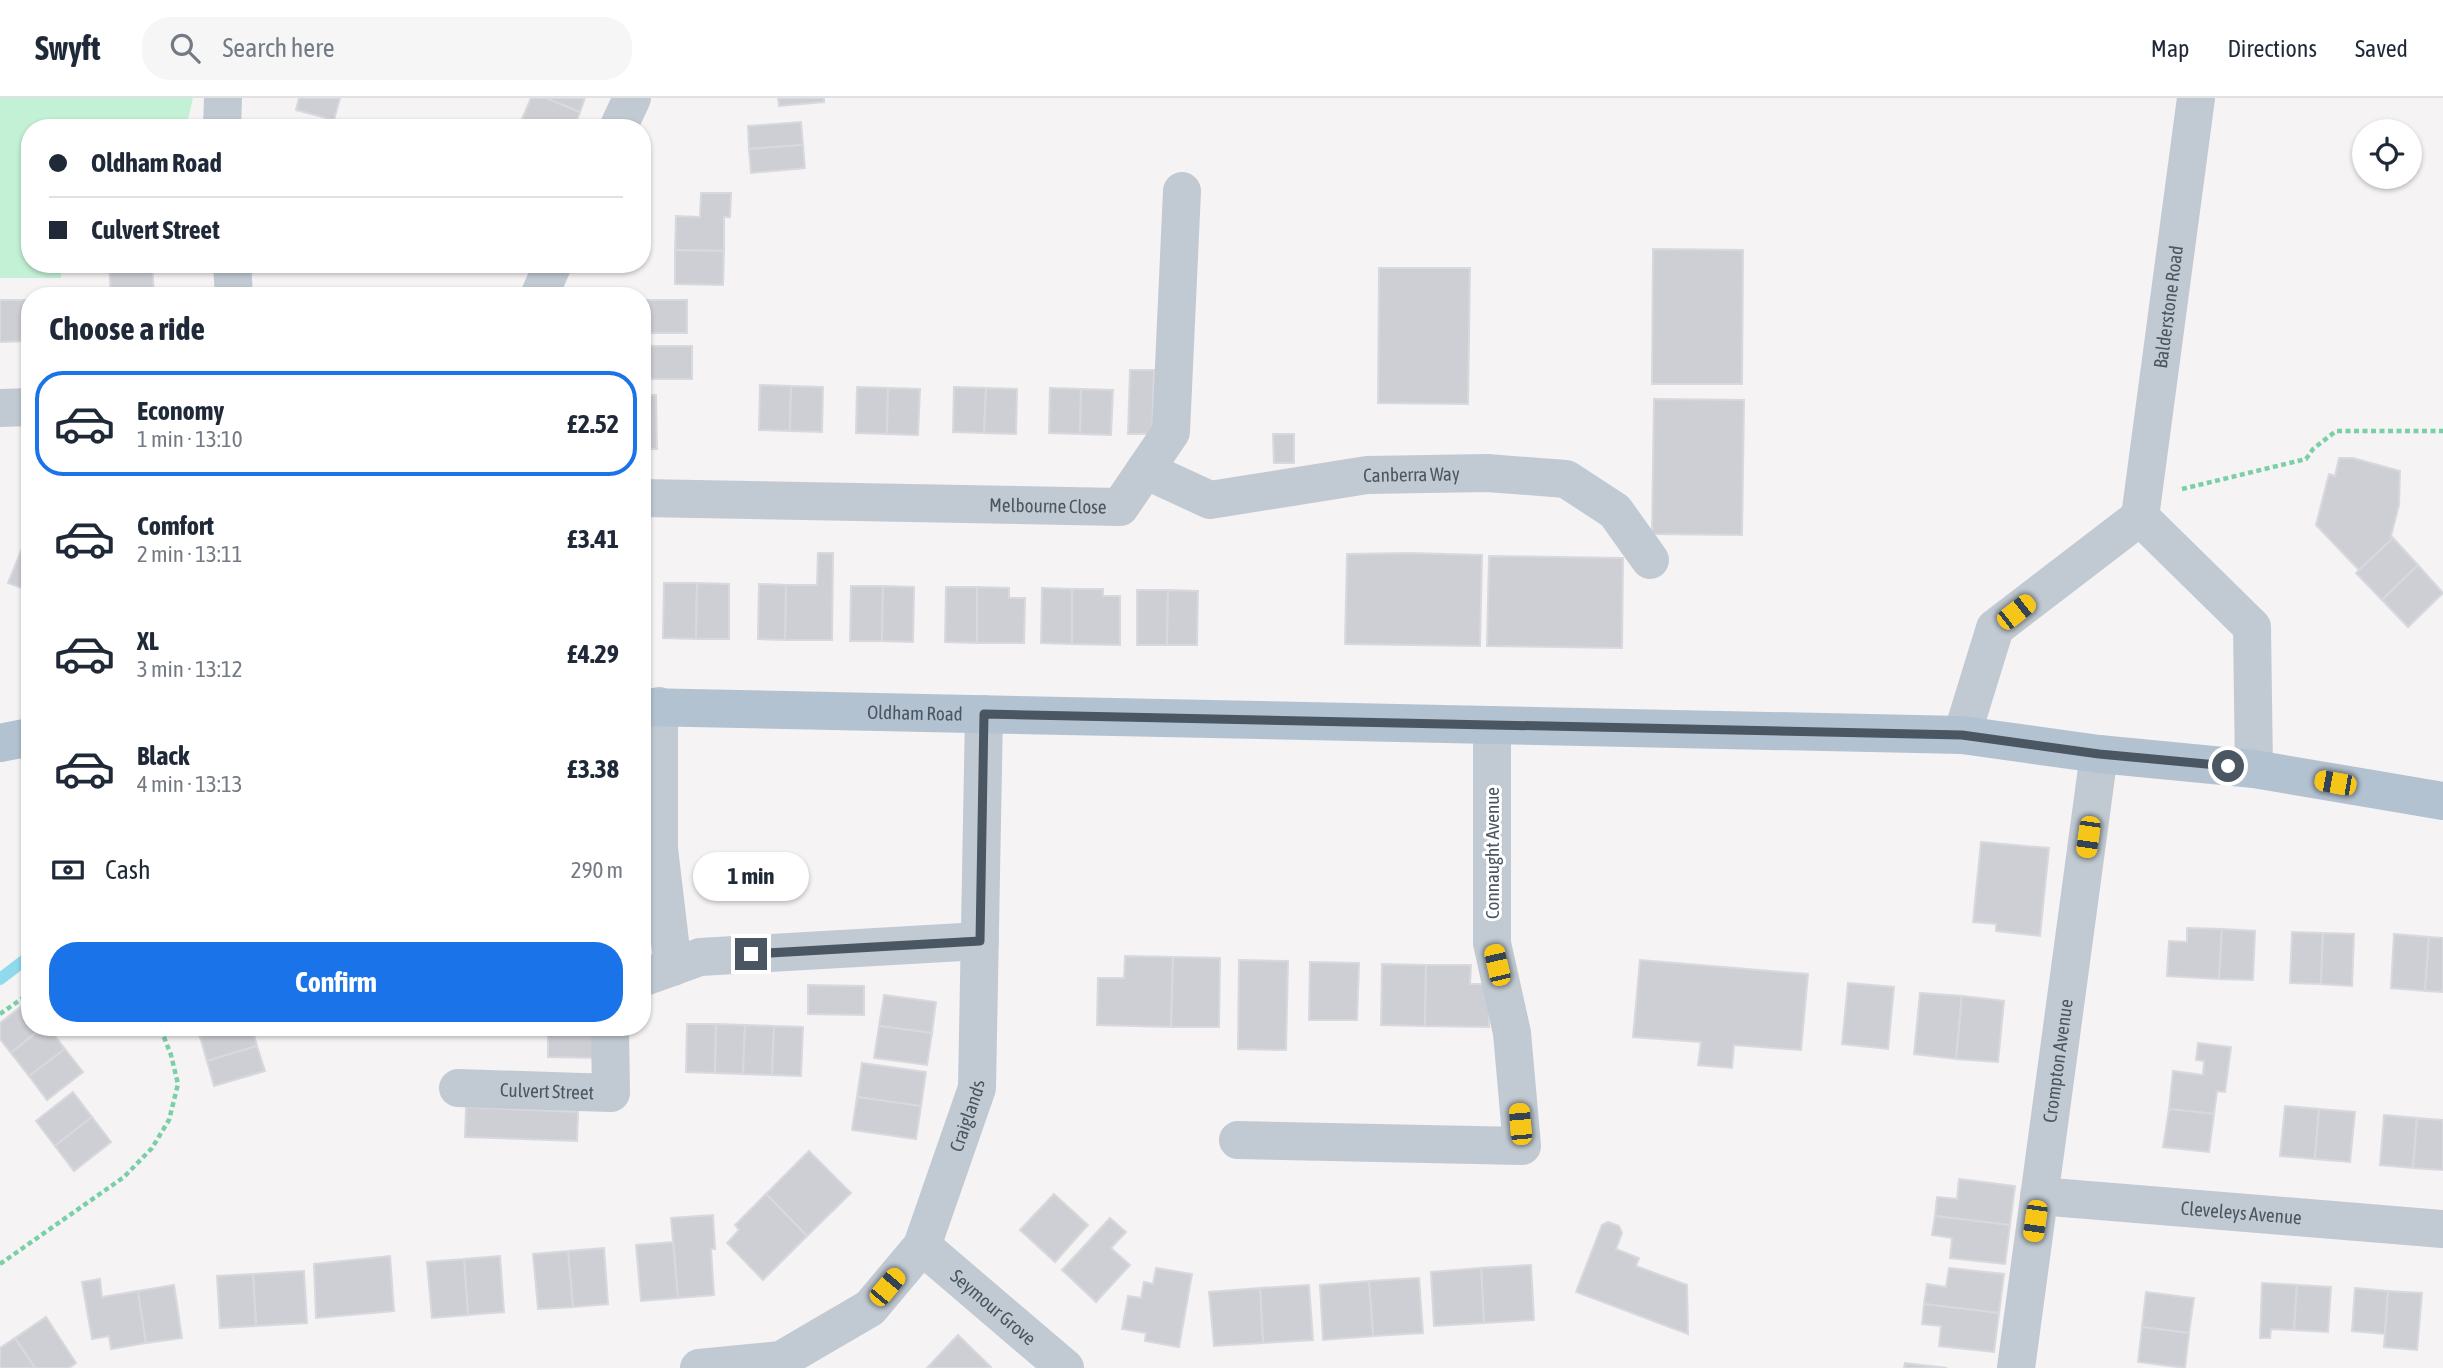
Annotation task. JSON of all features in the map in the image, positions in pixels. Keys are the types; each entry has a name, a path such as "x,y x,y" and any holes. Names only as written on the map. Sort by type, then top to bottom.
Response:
{"main road":[{"name":"Oldham Road","path":"651,707 1962,735 2099,754 2254,769 2443,801"},
{"path":"0,743 21,739"}],"street":[{"path":"222,119 223,98"},
{"path":"622,119 632,98"},
{"name":"Balderstone Road","path":"2141,508 2196,98"},
{"name":"Melbourne Close","path":"651,498 1120,507 1171,432 1182,191"},
{"path":"0,408 21,407"},
{"name":"Canberra Way","path":"1145,470 1210,500 1367,475 1487,473 1566,479 1615,511 1650,559"},
{"path":"1962,735 1995,628 2141,508 2252,626 2254,769"},
{"path":"651,707 659,849 658,972 700,957 980,941"},
{"name":"Craiglands","path":"699,1368 781,1360 870,1308 922,1246 977,1088 984,714"},
{"name":"Connaught Avenue","path":"1238,1140 1522,1146 1512,1033 1492,943 1492,725"},
{"name":"Crompton Avenue","path":"2016,1368 2099,754"},
{"name":"Culvert Street","path":"457,1088 611,1093 610,1036"},
{"name":"Cleveleys Avenue","path":"2039,1196 2443,1229"},
{"name":"Seymour Grove","path":"922,1246 1065,1368"}],"path":[{"path":"2141,508 2206,482 2306,459 2313,449 2336,431 2443,431"},
{"path":"0,1014 21,999"},
{"path":"0,1264 124,1177 152,1148 169,1120 178,1084 164,1036"}],"green space":[{"path":"0,98 193,98 188,119 21,119 21,273 61,273 61,278 0,278"}],"building":[{"path":"299,98 340,98 334,119 296,110"},
{"path":"531,98 546,98 580,112 577,119 522,119"},
{"path":"546,98 585,98 580,112"},
{"path":"778,98 824,98 824,102 779,106"},
{"path":"801,122 803,145 749,149 748,126"},
{"path":"803,145 805,168 751,173 749,149"},
{"path":"701,193 731,193 730,217 724,217 724,251 675,250 676,216 700,217"},
{"path":"1653,249 1743,250 1742,384 1652,384"},
{"path":"675,250 724,251 723,285 675,284"},
{"path":"1379,268 1470,268 1468,404 1378,403"},
{"path":"110,273 153,273 154,287 110,287"},
{"path":"0,300 21,300 21,341 0,342"},
{"path":"651,300 687,300 687,333 651,333"},
{"path":"651,346 692,346 692,379 651,379"},
{"path":"1130,370 1154,370 1152,434 1128,434"},
{"path":"760,385 791,386 790,431 759,430"},
{"path":"791,386 823,387 822,432 790,431"},
{"path":"857,387 888,388 887,434 856,433"},
{"path":"954,387 986,388 984,433 953,432"},
{"path":"888,388 920,389 918,435 887,434"},
{"path":"986,388 1017,389 1016,434 984,433"},
{"path":"1050,388 1081,389 1080,434 1049,433"},
{"path":"1081,389 1113,390 1111,435 1080,434"},
{"path":"651,395 656,395 657,449 651,449"},
{"path":"1654,399 1744,400 1742,535 1652,534"},
{"path":"1273,434 1294,434 1294,463 1274,463"},
{"path":"2339,458 2353,458 2400,471 2399,505 2391,536 2393,538 2359,570 2316,525 2329,474 2335,476"},
{"path":"2393,538 2418,565 2382,600 2356,573"},
{"path":"21,551 21,588 8,583"},
{"path":"818,553 833,553 832,640 785,640 786,585 817,585"},
{"path":"1347,554 1482,555 1480,646 1345,644"},
{"path":"1489,556 1623,558 1622,648 1487,646"},
{"path":"2418,565 2443,593 2408,627 2382,600"},
{"path":"664,583 697,583 696,639 663,638"},
{"path":"697,583 729,584 729,639 696,639"},
{"path":"759,584 786,585 785,640 758,639"},
{"path":"851,586 883,586 882,641 850,641"},
{"path":"883,586 914,587 913,642 882,641"},
{"path":"946,587 977,587 977,643 945,642"},
{"path":"977,587 1009,588 1009,598 1025,598 1024,643 977,643"},
{"path":"1042,588 1072,589 1072,644 1041,643"},
{"path":"1072,589 1103,589 1103,596 1120,596 1120,645 1072,644"},
{"path":"1137,590 1168,590 1167,645 1137,645"},
{"path":"1168,590 1198,591 1197,645 1167,645"},
{"path":"1981,842 2049,848 2040,936 1996,931 1996,924 1973,922"},
{"path":"2187,928 2222,929 2219,979 2167,976 2169,941 2187,942"},
{"path":"2222,929 2255,931 2253,980 2219,979"},
{"path":"2292,932 2323,933 2321,984 2290,983"},
{"path":"2323,933 2354,934 2352,986 2321,984"},
{"path":"2394,934 2429,937 2425,991 2391,988"},
{"path":"2429,937 2443,938 2443,992 2425,991"},
{"path":"1125,956 1173,957 1171,1027 1097,1025 1098,978 1124,978"},
{"path":"1173,957 1220,958 1219,1027 1171,1027"},
{"path":"1239,960 1288,961 1286,1050 1238,1049"},
{"path":"1640,960 1808,974 1801,1050 1734,1045 1732,1068 1698,1065 1701,1042 1633,1037"},
{"path":"1310,962 1359,963 1357,1020 1309,1020"},
{"path":"1382,964 1426,965 1425,1026 1381,1025"},
{"path":"1426,965 1471,965 1470,984 1489,984 1489,1027 1425,1026"},
{"path":"1848,983 1894,987 1888,1049 1842,1044"},
{"path":"808,985 864,986 864,1015 808,1014"},
{"path":"1920,993 1962,996 1956,1059 1914,1054"},
{"path":"884,995 936,1002 932,1033 879,1026"},
{"path":"1962,996 2004,1001 1998,1062 1956,1059"},
{"path":"21,1006 21,1036 32,1036 11,1053 0,1039 0,1023"},
{"path":"687,1024 716,1024 715,1073 686,1072"},
{"path":"716,1024 745,1025 743,1074 715,1073"},
{"path":"745,1025 774,1026 772,1075 743,1074"},
{"path":"774,1026 803,1027 801,1076 772,1075"},
{"path":"879,1026 932,1033 927,1065 874,1058"},
{"path":"32,1036 55,1036 65,1049 29,1076 11,1053"},
{"path":"254,1036 257,1046 207,1061 200,1037"},
{"path":"548,1036 597,1036 596,1058 548,1057"},
{"path":"2198,1043 2231,1047 2225,1092 2217,1091 2214,1114 2169,1109 2173,1071 2203,1075 2204,1061 2196,1060"},
{"path":"257,1046 265,1071 214,1086 207,1061"},
{"path":"65,1049 83,1072 47,1100 29,1076"},
{"path":"862,1063 926,1072 921,1106 857,1097"},
{"path":"73,1092 92,1117 55,1146 36,1121"},
{"path":"857,1097 921,1106 916,1139 852,1130"},
{"path":"2285,1106 2319,1109 2315,1159 2280,1156"},
{"path":"466,1107 578,1112 577,1141 465,1137"},
{"path":"2169,1109 2214,1114 2209,1152 2163,1147"},
{"path":"2319,1109 2355,1112 2350,1162 2315,1159"},
{"path":"2384,1115 2417,1118 2413,1168 2380,1165"},
{"path":"92,1117 111,1142 74,1171 55,1146"},
{"path":"2417,1118 2443,1120 2443,1170 2413,1168"},
{"path":"809,1151 851,1193 807,1236 766,1194"},
{"path":"1959,1179 2015,1186 2010,1225 1935,1216 1937,1197 1957,1199"},
{"path":"766,1194 807,1236 763,1280 727,1243 739,1230 735,1225"},
{"path":"1054,1194 1088,1225 1055,1262 1020,1230"},
{"path":"713,1215 715,1249 711,1249 714,1295 678,1298 671,1218"},
{"path":"1935,1216 2010,1225 2005,1264 1950,1258 1952,1238 1932,1235"},
{"path":"1110,1218 1126,1232 1111,1248 1130,1265 1096,1302 1062,1270"},
{"path":"1608,1222 1619,1226 1622,1233 1616,1249 1639,1258 1636,1266 1687,1285 1688,1334 1576,1292 1602,1225"},
{"path":"673,1242 678,1298 641,1301 636,1245"},
{"path":"604,1248 608,1304 573,1307 568,1251"},
{"path":"568,1251 573,1307 538,1309 533,1254"},
{"path":"390,1256 394,1311 316,1318 314,1264"},
{"path":"500,1256 504,1312 468,1315 464,1259"},
{"path":"464,1259 468,1315 432,1318 427,1262"},
{"path":"1531,1265 1534,1320 1484,1323 1481,1268"},
{"path":"1156,1268 1192,1274 1179,1347 1145,1341 1146,1333 1122,1329 1128,1296 1141,1298 1144,1282 1153,1284"},
{"path":"1481,1268 1484,1323 1434,1326 1431,1272"},
{"path":"1949,1268 2004,1274 1999,1313 1924,1304 1927,1284 1946,1287"},
{"path":"304,1271 307,1323 256,1326 253,1274"},
{"path":"253,1274 256,1326 220,1328 217,1276"},
{"path":"1419,1278 1423,1333 1373,1336 1369,1281"},
{"path":"100,1279 102,1297 138,1291 146,1343 111,1349 109,1336 92,1339 82,1282"},
{"path":"1369,1281 1373,1336 1323,1340 1320,1285"},
{"path":"2262,1283 2297,1285 2294,1330 2271,1329 2270,1338 2260,1338"},
{"path":"174,1285 182,1338 146,1343 138,1291"},
{"path":"1309,1285 1313,1340 1263,1343 1260,1288"},
{"path":"2297,1285 2331,1287 2328,1332 2294,1330"},
{"path":"1260,1288 1263,1343 1214,1346 1209,1292"},
{"path":"2355,1288 2388,1291 2385,1334 2352,1331"},
{"path":"2388,1291 2422,1293 2417,1350 2384,1347"},
{"path":"2146,1292 2194,1298 2189,1333 2142,1327"},
{"path":"1924,1304 1999,1313 1994,1352 1939,1346 1941,1326 1922,1324"},
{"path":"46,1317 76,1363 69,1368 35,1368 15,1338"},
{"path":"2142,1327 2189,1333 2185,1368 2138,1362"},
{"path":"958,1335 991,1367 990,1368 927,1368"},
{"path":"15,1338 35,1368 0,1368 0,1348"},
{"path":"1905,1363 1947,1368 1904,1368"}],"waterway":[{"path":"0,979 21,963"}],"route":[{"path":"751,954 980,941 984,714 1962,735 2099,754 2228,766"}]}
